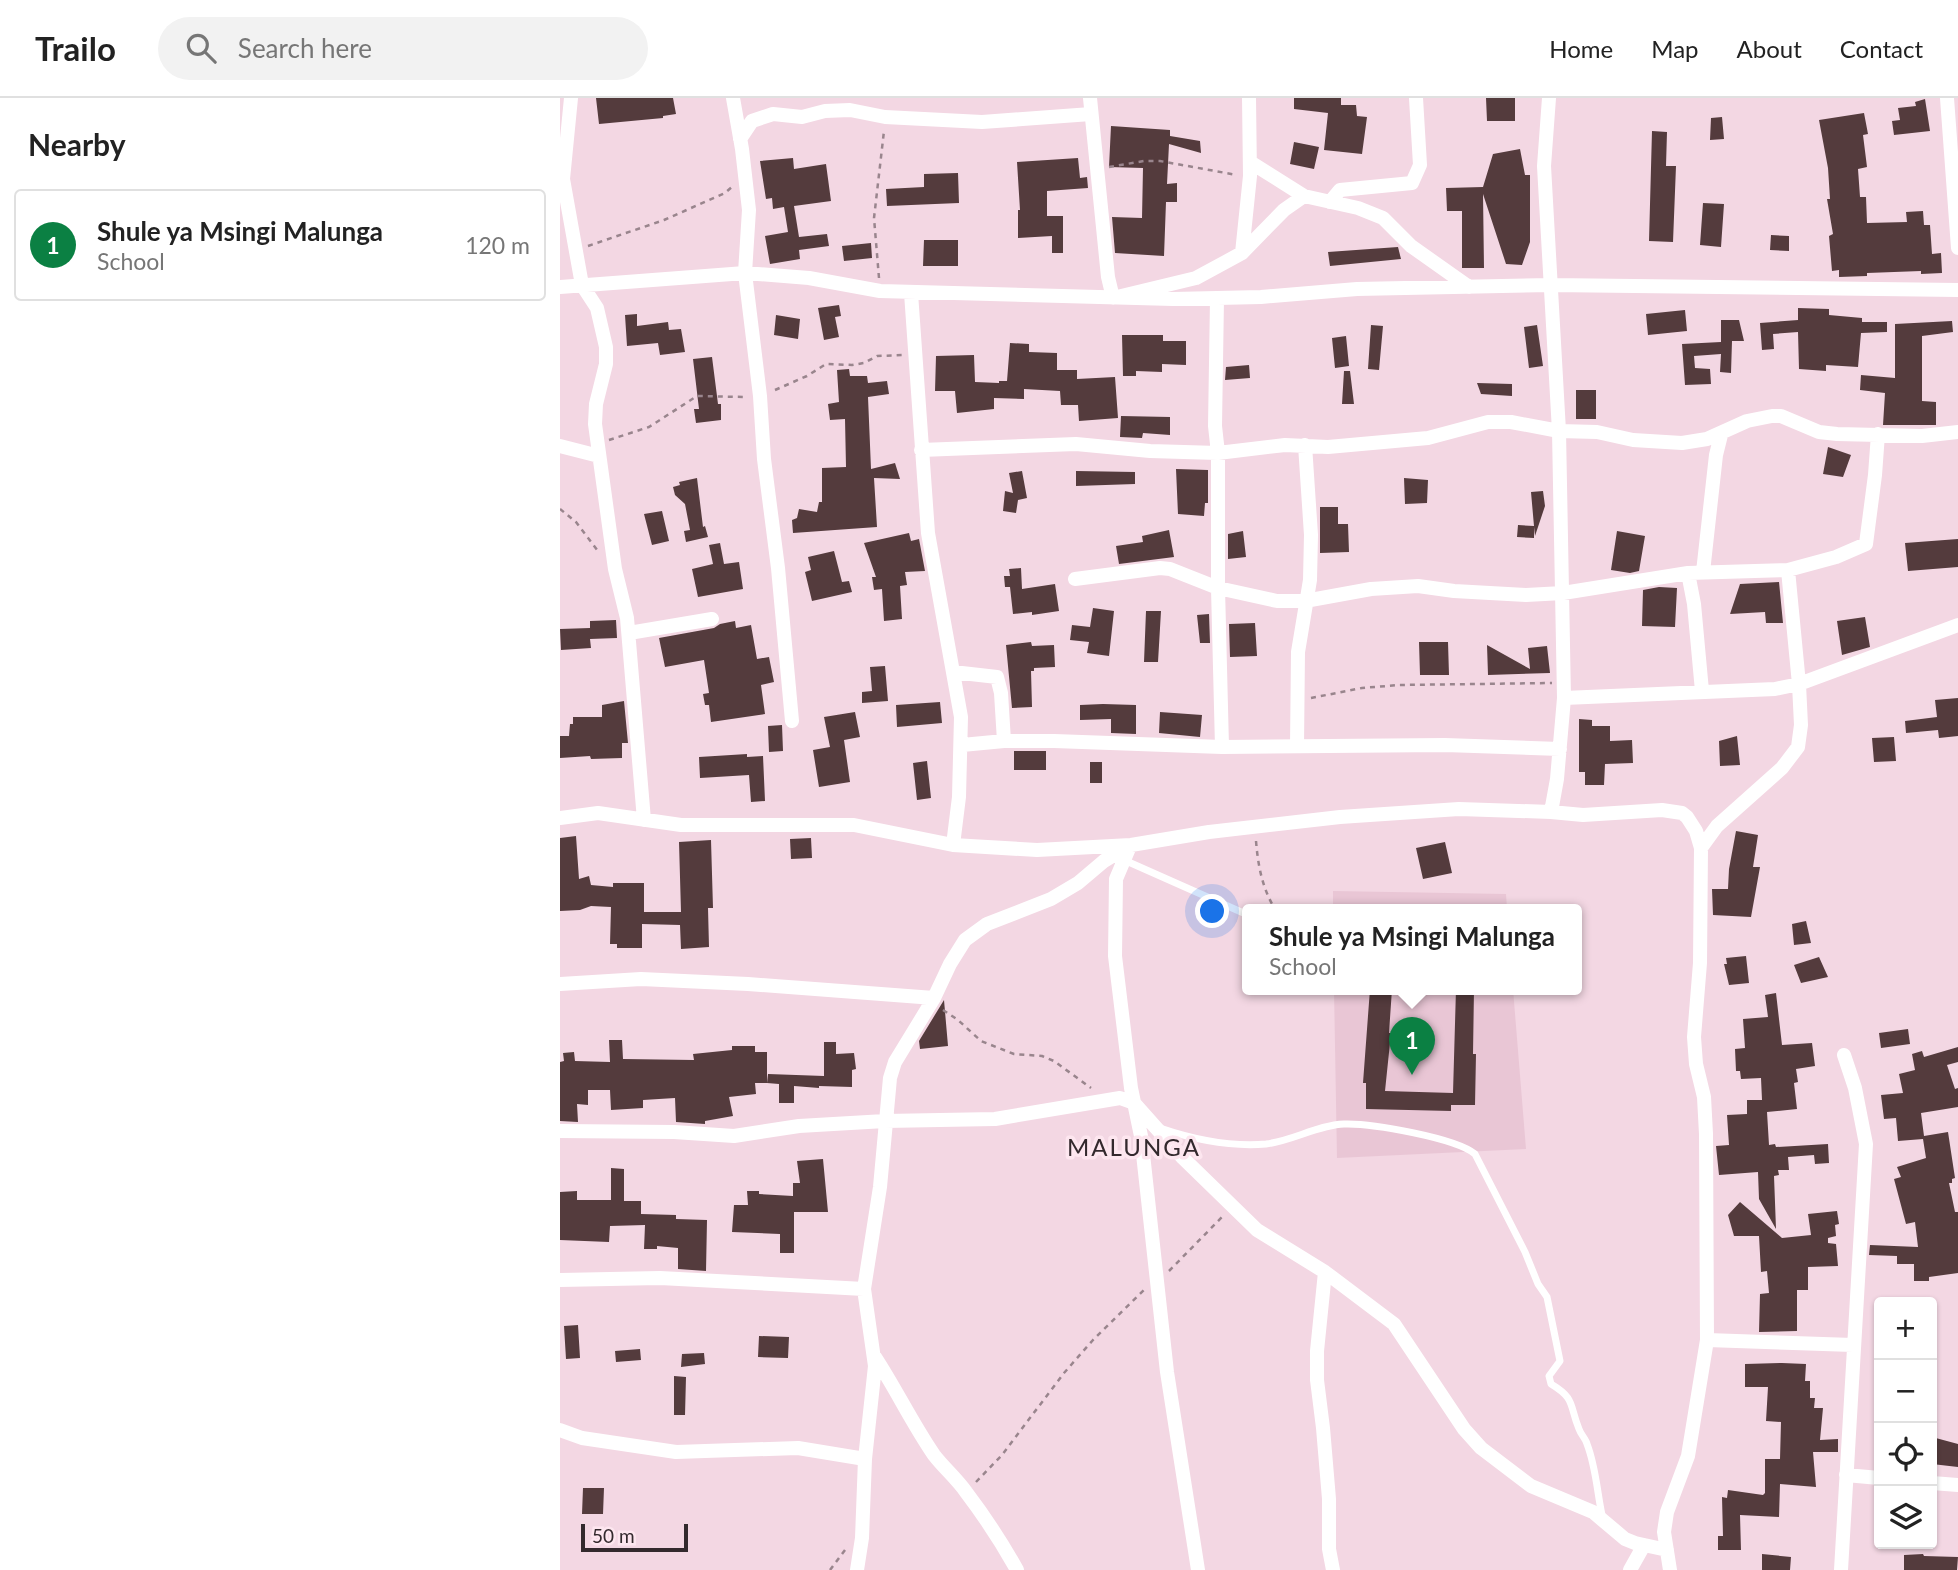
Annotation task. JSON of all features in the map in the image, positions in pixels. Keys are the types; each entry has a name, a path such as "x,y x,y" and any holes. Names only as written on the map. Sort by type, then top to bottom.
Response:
{"street":[{"path":"571,98 561,179 582,285 597,308 606,346 597,404 598,450 615,569 629,634 644,820"},
{"path":"733,98 749,210 745,273 792,721"},
{"path":"1090,98 1108,277 1113,298"},
{"path":"1242,253 1250,179 1249,98"},
{"path":"1330,202 1340,190 1412,183 1420,165 1416,98"},
{"path":"1549,98 1544,166 1559,430 1564,683 1555,799 1551,811"},
{"path":"1947,98 1958,248"},
{"path":"740,139 752,121 773,114 802,117 825,111 850,110 885,117 982,122 1091,114"},
{"path":"1250,162 1304,196 1359,208 1383,218 1411,246 1469,287"},
{"path":"1113,298 1196,278 1242,253 1284,211 1304,196"},
{"path":"560,287 745,273 809,278 880,291 1113,298 1217,299 1357,289 1550,285 1958,290"},
{"path":"911,293 928,533 961,717 962,745 953,845"},
{"path":"1217,299 1214,370 1217,587 1223,747"},
{"path":"921,450 1076,444 1150,452 1217,453 1285,445 1328,447 1428,438 1489,422 1597,432 1657,443 1682,443 1721,435 1747,421 1780,416 1819,432 1836,434 1922,436 1958,432"},
{"path":"1075,579 1160,568 1170,569 1217,587 1277,601 1305,601 1371,589 1418,586 1526,595 1563,593 1688,573 1788,570 1836,557 1866,544 1878,434"},
{"path":"1703,572 1716,455 1721,435"},
{"path":"1297,746 1298,652 1310,580 1311,535 1305,445"},
{"path":"560,446 598,450"},
{"path":"1701,848 1717,826 1782,768 1798,747 1801,725 1799,684 1788,570"},
{"path":"1688,573 1697,629 1702,691"},
{"path":"629,634 712,619"},
{"path":"1564,698 1750,691 1799,684 1958,625"},
{"path":"953,672 997,677 1001,693 1004,741"},
{"path":"962,745 1004,741 1223,747 1445,745 1560,749"},
{"path":"560,818 598,814 667,824 729,827 854,825 953,845 1037,850 1131,845 1340,817 1459,809 1551,811 1583,815 1662,810 1682,813 1692,822 1701,848 1700,963 1694,1037 1696,1064 1704,1097 1706,1135 1707,1340 1688,1456 1667,1512 1664,1532 1670,1570"},
{"path":"1131,845 1116,879 1115,956 1133,1103 1141,1136 1167,1372 1198,1570"},
{"path":"857,1570 874,1355 864,1289 880,1188 890,1078 895,1062 933,1001 961,945 971,934 986,924 1051,899 1131,845"},
{"path":"560,984 640,979 748,984 933,1001"},
{"path":"1841,1570 1866,1144 1855,1088 1844,1055"},
{"path":"560,1131 674,1132 734,1136 799,1126 995,1119 1120,1098 1133,1103 1182,1158 1257,1230 1325,1272 1394,1324 1464,1429 1481,1448 1531,1486 1586,1508 1625,1539 1667,1550"},
{"path":"1325,1272 1317,1351 1317,1380 1329,1499 1329,1549 1333,1570"},
{"path":"560,1280 660,1278 864,1289"},
{"path":"1707,1340 1853,1345"},
{"path":"874,1355 916,1429 937,1459 965,1490 1001,1541 1017,1570"},
{"path":"560,1430 582,1438 676,1452 798,1448 865,1459"},
{"path":"1846,1475 1874,1478"},
{"path":"1937,1483 1958,1485"},
{"path":"1630,1570 1644,1545"}],"lane":[{"path":"1124,860 1242,912"},
{"path":"1153,1125 1194,1140 1268,1144 1343,1124 1407,1132 1469,1149 1475,1154 1538,1284 1547,1297 1560,1361 1549,1376 1551,1384 1565,1392 1579,1432 1587,1442 1597,1481 1602,1515 1600,1517"}],"path":[{"path":"880,291 874,218 885,117"},
{"path":"1098,168 1160,161 1250,179"},
{"path":"575,249 664,220 725,193 744,169"},
{"path":"598,450 649,427 697,396 760,396 807,376 826,364 852,365 864,363 877,356 903,355 914,342"},
{"path":"560,509 576,522 615,569"},
{"path":"1297,700 1362,688 1399,685 1564,683"},
{"path":"1254,827 1260,874 1273,904"},
{"path":"933,1001 981,1041 1014,1054 1042,1056 1054,1061 1107,1100"},
{"path":"965,1490 1002,1455 1064,1373 1093,1340 1133,1299 1181,1260 1232,1206"}],"shaded area":[{"path":"1333,891 1506,894 1507,904 1333,904"},
{"path":"1334,995 1513,995 1526,1149 1337,1158"}],"building":[{"path":"596,98 673,98 676,114 663,118 599,124"},
{"path":"1294,98 1341,98 1341,105 1356,105 1357,116 1367,117 1362,154 1324,150 1328,113 1294,109"},
{"path":"1486,98 1515,98 1515,121 1487,121"},
{"path":"1925,99 1930,131 1894,135 1892,121 1900,120 1898,108 1916,106 1915,102"},
{"path":"1864,113 1868,134 1863,135 1867,167 1858,169 1860,197 1866,197 1867,223 1907,222 1906,212 1923,211 1924,225 1930,225 1932,254 1941,253 1942,273 1867,273 1867,276 1839,277 1839,270 1832,271 1829,236 1833,234 1827,199 1830,199 1828,168 1819,120"},
{"path":"1722,117 1724,139 1710,140 1711,118"},
{"path":"1111,126 1170,130 1170,136 1200,141 1201,153 1169,144 1167,184 1177,183 1177,202 1166,202 1164,256 1115,253 1112,217 1142,218 1143,168 1109,167"},
{"path":"1652,131 1667,132 1666,166 1676,166 1673,242 1649,241"},
{"path":"1294,142 1319,147 1314,169 1290,164"},
{"path":"1520,149 1525,175 1530,175 1530,242 1522,265 1506,264 1483,194 1484,268 1462,268 1462,211 1447,211 1446,188 1483,187 1493,154"},
{"path":"793,158 794,169 826,164 831,201 794,206 799,237 827,234 829,246 799,250 800,259 770,264 765,236 788,232 784,207 773,209 772,198 766,199 760,161"},
{"path":"1078,158 1080,178 1087,177 1088,188 1047,191 1047,216 1063,216 1063,253 1052,253 1052,236 1018,238 1020,210 1017,162"},
{"path":"958,173 959,203 887,206 886,189 924,187 924,174"},
{"path":"1703,203 1724,204 1721,247 1700,245"},
{"path":"1771,235 1789,236 1789,251 1770,250"},
{"path":"924,240 958,240 958,266 923,266"},
{"path":"871,243 872,258 844,261 842,246"},
{"path":"1398,247 1401,259 1330,266 1328,252"},
{"path":"839,305 841,316 835,317 839,337 824,340 818,308"},
{"path":"1798,308 1829,309 1829,315 1862,318 1862,322 1887,322 1887,332 1861,333 1858,367 1826,365 1826,371 1799,369 1798,332 1773,334 1774,349 1762,350 1760,323 1798,320"},
{"path":"1685,310 1687,331 1648,335 1646,314"},
{"path":"637,314 637,326 668,322 669,330 681,329 685,352 660,355 658,343 627,346 625,315"},
{"path":"776,315 800,319 798,339 774,335"},
{"path":"1721,320 1739,320 1744,341 1732,341 1731,373 1720,372 1721,354 1694,356 1695,368 1710,369 1711,384 1685,385 1682,344 1721,342"},
{"path":"1952,321 1953,332 1922,336 1922,401 1936,402 1936,425 1883,425 1885,393 1860,390 1861,375 1895,378 1895,324"},
{"path":"1371,325 1383,326 1379,370 1368,369"},
{"path":"1537,325 1543,366 1529,368 1524,327"},
{"path":"1122,335 1163,335 1163,341 1186,341 1186,365 1162,364 1162,372 1136,371 1136,376 1123,376"},
{"path":"1346,336 1349,366 1335,368 1332,338"},
{"path":"1010,343 1029,344 1029,352 1057,353 1057,370 1077,370 1077,379 1115,377 1118,418 1079,421 1078,405 1061,405 1060,391 1024,389 1024,399 994,398 994,409 957,413 955,391 935,391 936,356 974,355 975,382 1007,381"},
{"path":"712,357 718,404 721,404 721,420 696,423 694,409 699,409 693,359"},
{"path":"1249,365 1250,378 1225,380 1226,367"},
{"path":"849,369 850,376 867,376 868,383 887,381 889,394 868,397 871,469 895,463 900,479 874,478 877,527 793,533 792,520 797,518 799,509 817,512 819,502 822,502 822,468 846,467 845,419 830,420 828,404 839,402 837,370"},
{"path":"1344,371 1350,371 1354,404 1342,404"},
{"path":"1477,383 1512,384 1512,396 1481,394"},
{"path":"1576,390 1596,390 1596,419 1576,419"},
{"path":"1121,416 1170,417 1170,435 1143,433 1142,438 1120,437"},
{"path":"1828,447 1851,455 1843,477 1823,474"},
{"path":"1176,469 1208,470 1208,503 1205,503 1204,516 1178,514"},
{"path":"1022,471 1027,498 1018,500 1016,513 1003,511 1005,491 1013,493 1009,473"},
{"path":"1076,471 1135,472 1135,484 1076,486"},
{"path":"697,478 703,527 705,526 708,537 686,542 684,531 690,530 685,504 675,495 673,487 680,485 679,482"},
{"path":"1404,478 1428,480 1427,503 1405,504"},
{"path":"1543,491 1545,506 1535,536 1534,527 1534,538 1517,537 1518,525 1534,526 1531,492"},
{"path":"1320,507 1338,507 1338,524 1348,524 1349,552 1320,553"},
{"path":"662,511 669,541 652,545 644,514"},
{"path":"1169,530 1174,557 1119,564 1116,546 1143,542 1142,536"},
{"path":"1243,531 1246,557 1228,559 1228,534"},
{"path":"1617,531 1645,536 1639,571 1630,573 1611,570"},
{"path":"909,533 911,541 919,539 925,571 905,572 907,585 900,586 902,619 884,621 882,589 874,590 872,577 876,577 864,543"},
{"path":"1958,539 1958,567 1908,571 1905,543"},
{"path":"720,543 724,564 739,562 743,589 698,597 692,569 713,564 709,545"},
{"path":"834,551 842,582 849,581 852,592 812,601 805,572 811,570 808,557"},
{"path":"1021,568 1022,589 1055,584 1059,611 1032,615 1032,612 1013,614 1010,587 1005,587 1004,576 1010,576 1009,569"},
{"path":"1779,582 1783,623 1766,623 1765,612 1730,614 1740,584"},
{"path":"1677,588 1675,627 1642,626 1643,590"},
{"path":"1093,608 1114,611 1109,656 1087,653 1089,642 1070,640 1072,625 1090,627"},
{"path":"1146,611 1161,611 1158,662 1144,662"},
{"path":"1209,614 1210,643 1200,643 1197,615"},
{"path":"1865,617 1870,647 1842,655 1837,621"},
{"path":"616,620 617,638 590,639 591,648 561,650 560,629 590,628 590,621"},
{"path":"735,621 736,628 751,625 757,659 769,657 774,682 761,685 765,714 711,722 709,705 705,705 703,694 709,693 704,660 665,667 659,638 714,628"},
{"path":"1255,623 1257,656 1230,657 1229,624"},
{"path":"1031,642 1032,646 1054,645 1055,667 1034,668 1034,671 1031,671 1032,707 1012,708 1006,645"},
{"path":"1419,642 1448,642 1449,675 1420,675"},
{"path":"1487,645 1530,669 1528,648 1547,646 1550,673 1488,675"},
{"path":"885,666 888,701 862,703 862,692 872,691 870,667"},
{"path":"1958,698 1958,736 1939,738 1938,730 1906,733 1905,721 1937,717 1935,700"},
{"path":"624,701 628,743 622,743 622,758 560,758 560,736 569,736 573,717 602,717 602,705"},
{"path":"940,702 942,723 897,727 896,705"},
{"path":"1080,705 1136,705 1136,734 1111,733 1111,719 1080,720"},
{"path":"855,712 860,737 844,740 850,782 819,787 813,750 830,747 824,717"},
{"path":"1160,712 1202,715 1200,737 1159,733"},
{"path":"1579,719 1592,720 1592,726 1610,726 1610,741 1632,740 1633,763 1605,764 1604,785 1585,785 1585,772 1579,772"},
{"path":"782,725 783,751 769,752 768,726"},
{"path":"1737,736 1740,765 1720,766 1719,741"},
{"path":"1894,737 1896,761 1874,762 1872,738"},
{"path":"1014,751 1046,751 1046,770 1014,770"},
{"path":"747,754 747,757 763,756 765,801 751,802 749,775 700,778 699,757"},
{"path":"927,761 931,798 917,800 913,763"},
{"path":"1090,762 1102,762 1102,783 1090,783"},
{"path":"1736,831 1758,835 1753,867 1760,867 1751,917 1713,915 1712,889 1728,889"},
{"path":"576,836 579,879 589,876 591,885 613,887 613,883 644,883 644,912 681,912 679,842 711,840 713,908 708,908 709,947 681,949 680,925 642,924 642,948 617,948 617,944 610,944 611,907 591,906 580,910 560,911 560,838"},
{"path":"811,838 812,858 791,859 790,839"},
{"path":"1445,842 1452,873 1423,879 1416,848"},
{"path":"1806,921 1811,943 1794,945 1792,924"},
{"path":"1746,956 1749,983 1729,985 1724,964 1727,964 1726,958"},
{"path":"1819,957 1828,977 1801,983 1794,965"},
{"path":"1776,993 1782,1045 1812,1043 1815,1066 1796,1069 1798,1082 1794,1083 1797,1109 1767,1112 1769,1145 1775,1144 1776,1147 1828,1144 1829,1163 1815,1164 1814,1155 1788,1157 1789,1170 1778,1170 1779,1175 1774,1176 1776,1229 1759,1199 1758,1172 1719,1175 1716,1146 1729,1145 1727,1115 1747,1114 1747,1100 1762,1100 1761,1078 1741,1079 1740,1071 1736,1071 1735,1049 1745,1048 1743,1019 1768,1017 1765,995"},
{"path":"1370,995 1392,995 1385,1091 1453,1093 1456,995 1474,995 1475,1105 1451,1105 1451,1111 1366,1109 1366,1083 1363,1083"},
{"path":"944,1000 948,1046 920,1049 919,1041"},
{"path":"1908,1029 1910,1044 1881,1048 1879,1033"},
{"path":"609,1040 622,1040 623,1059 694,1060 693,1054 732,1050 732,1046 755,1046 755,1052 767,1052 767,1083 755,1083 756,1094 729,1097 733,1116 705,1121 705,1124 676,1122 675,1098 643,1100 643,1108 611,1110 610,1090 588,1090 588,1105 577,1104 578,1122 560,1121 560,1062 564,1061 563,1053 574,1052 575,1061 610,1062"},
{"path":"824,1042 836,1042 836,1054 854,1053 856,1069 852,1070 852,1087 794,1086 794,1103 779,1103 779,1084 767,1083 768,1074 824,1076"},
{"path":"1958,1047 1958,1062 1947,1065 1955,1089 1958,1088 1958,1107 1921,1113 1924,1136 1948,1132 1955,1178 1949,1183 1955,1212 1958,1212 1958,1273 1929,1277 1929,1281 1914,1281 1914,1264 1897,1264 1897,1256 1869,1255 1870,1245 1918,1247 1915,1222 1906,1224 1894,1179 1901,1177 1897,1167 1926,1158 1923,1139 1898,1141 1896,1118 1884,1119 1881,1095 1903,1093 1899,1074 1915,1070 1912,1054 1922,1051 1924,1057"},
{"path":"823,1159 828,1212 794,1212 794,1253 780,1253 780,1234 732,1232 734,1205 748,1205 747,1191 793,1196 793,1183 800,1183 797,1161"},
{"path":"611,1168 624,1169 624,1201 641,1201 641,1214 676,1215 676,1219 707,1220 706,1271 678,1269 678,1248 657,1246 657,1249 644,1249 645,1225 610,1226 609,1242 560,1240 560,1192 577,1191 577,1200 611,1200"},
{"path":"1740,1202 1782,1238 1811,1235 1808,1214 1837,1211 1839,1224 1835,1225 1836,1236 1828,1238 1828,1243 1836,1244 1838,1266 1808,1267 1808,1290 1797,1290 1797,1331 1759,1332 1760,1294 1769,1293 1767,1271 1761,1272 1759,1236 1734,1236 1728,1215"},
{"path":"578,1325 580,1358 566,1359 564,1326"},
{"path":"759,1336 789,1337 788,1358 758,1357"},
{"path":"640,1349 641,1360 616,1362 615,1351"},
{"path":"704,1353 705,1364 681,1367 682,1354"},
{"path":"1745,1364 1806,1364 1805,1381 1810,1381 1810,1398 1815,1398 1814,1408 1823,1408 1820,1440 1838,1439 1838,1452 1813,1452 1816,1487 1780,1484 1779,1517 1740,1515 1741,1550 1718,1550 1718,1536 1723,1536 1722,1497 1727,1498 1728,1490 1763,1495 1765,1459 1780,1459 1781,1422 1766,1421 1768,1387 1745,1387"},
{"path":"674,1376 686,1377 685,1415 674,1415"},
{"path":"1937,1438 1958,1444 1958,1467 1937,1465"},
{"path":"583,1488 604,1488 603,1514 582,1514"},
{"path":"1762,1554 1791,1557 1790,1570 1762,1570"},
{"path":"1904,1555 1958,1557 1957,1570 1904,1570"}],"place":[{"name":"Shule ya Msingi Malunga","path":"1412,1075"}],"district":[{"name":"MALUNGA","path":"1134,1146"}]}
